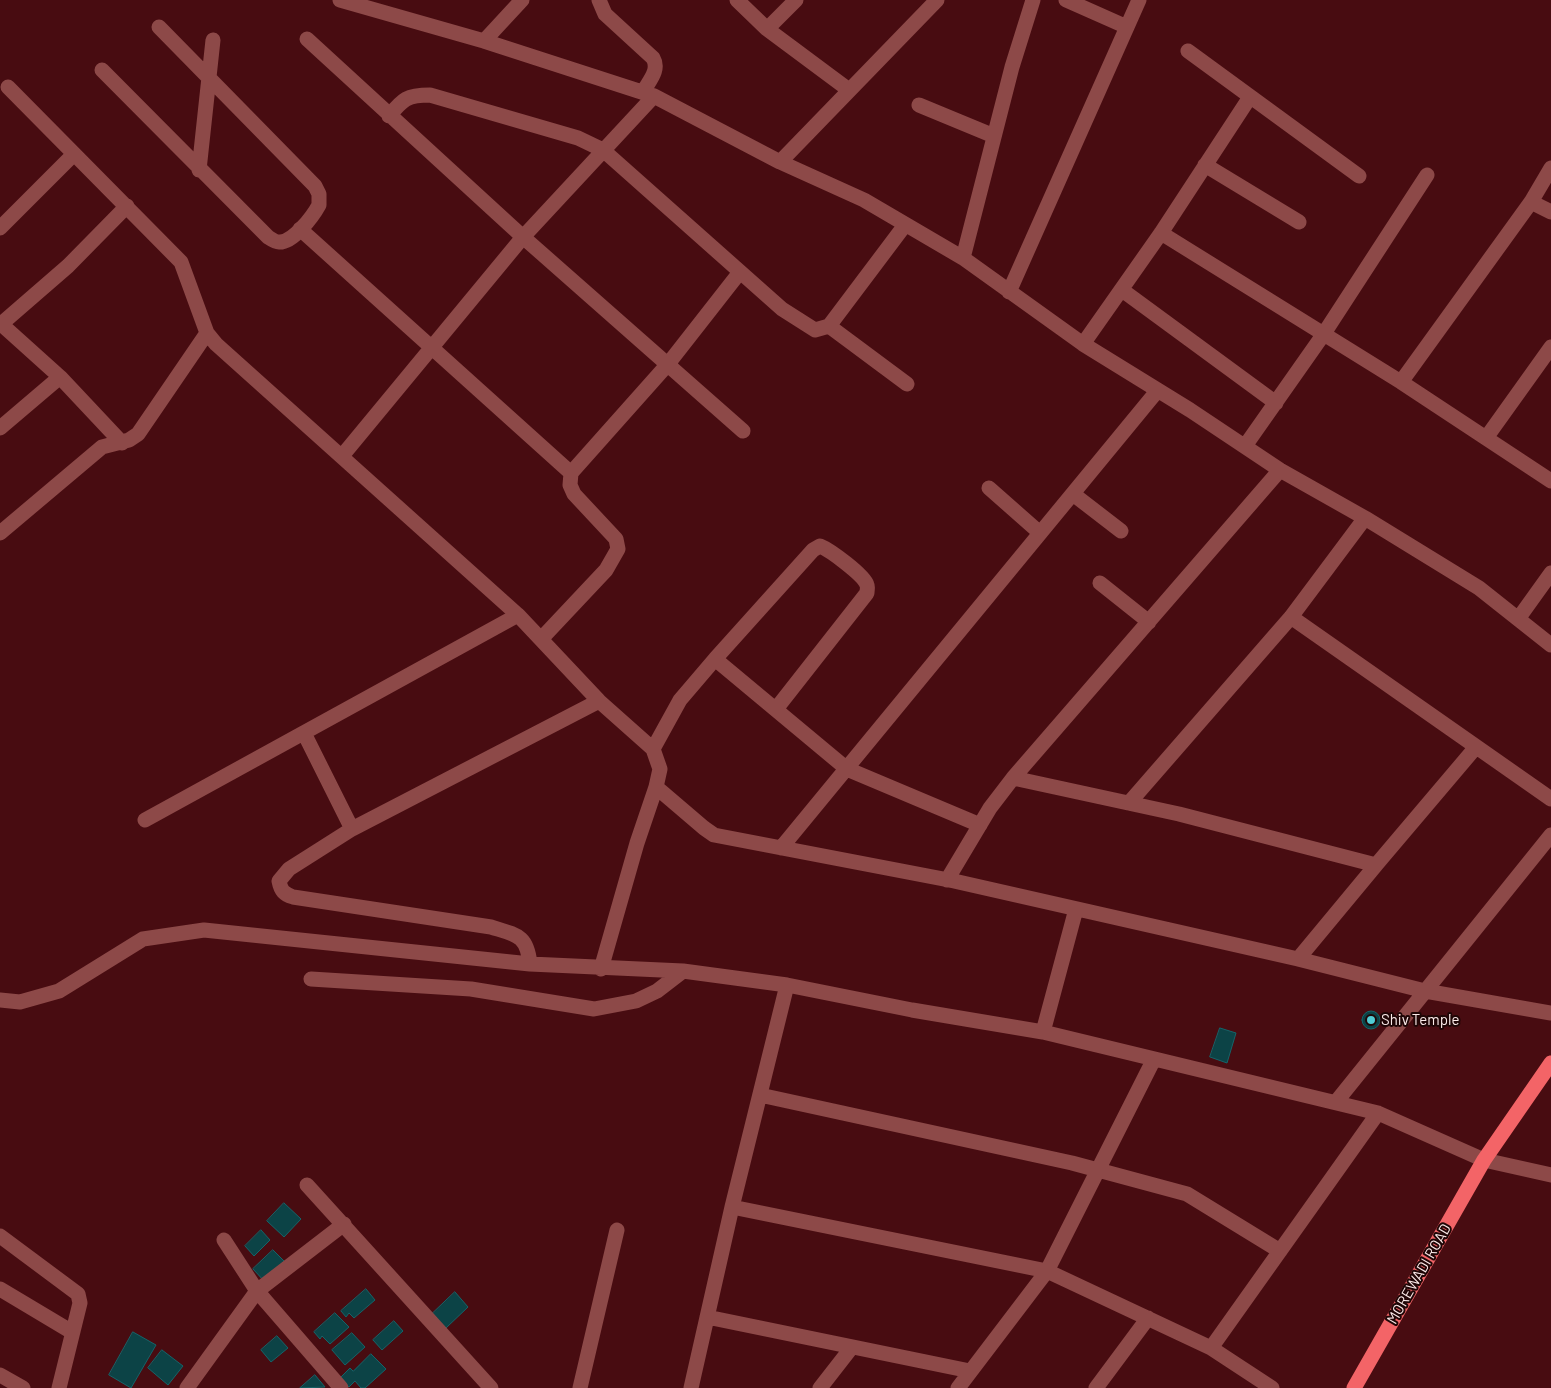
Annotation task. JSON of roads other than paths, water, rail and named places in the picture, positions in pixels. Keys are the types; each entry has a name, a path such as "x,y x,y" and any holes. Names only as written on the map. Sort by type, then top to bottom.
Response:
{"main road":[{"name":"MOREWADI ROAD","path":"1354,1388 1484,1160 1551,1063"}],"street":[{"path":"340,0 484,41 648,94 780,162 864,200 963,258 1083,344 1158,390 1280,470 1365,518 1479,588 1551,645"},
{"path":"484,41 522,0"},
{"path":"342,456 523,237 604,150 648,94 655,72 656,64 653,58 605,14 600,0"},
{"path":"737,0 767,29 849,90"},
{"path":"767,29 796,0"},
{"path":"780,162 937,0"},
{"path":"963,258 1022,30 1033,0"},
{"path":"1066,0 1127,27"},
{"path":"1009,292 1139,0"},
{"path":"102,70 199,170 268,237 278,242 286,240 300,229 320,205 315,186 159,27"},
{"path":"307,39 523,237 743,431"},
{"path":"199,170 213,40"},
{"path":"1188,51 1359,176"},
{"path":"8,87 181,262 207,333 216,344 518,615 542,638 599,701 653,748 660,769 601,969"},
{"path":"389,116 402,100 415,95 430,96 578,138 604,150 782,309 816,330 829,326 904,224"},
{"path":"1083,344 1161,233 1250,97"},
{"path":"919,105 994,136"},
{"path":"0,228 74,154"},
{"path":"1205,165 1299,222"},
{"path":"1401,382 1531,202 1551,168"},
{"path":"1245,446 1323,335 1426,175"},
{"path":"1531,202 1551,212"},
{"path":"122,442 60,377 0,324 68,266 127,206"},
{"path":"300,229 571,473"},
{"path":"1161,233 1401,382 1551,481"},
{"path":"542,638 606,570 618,549 616,539 574,494 570,485 571,473 668,364 740,272"},
{"path":"1122,290 1276,403"},
{"path":"829,326 906,384"},
{"path":"0,533 102,446 122,442 138,434 207,333"},
{"path":"1486,438 1551,347"},
{"path":"0,428 60,377"},
{"path":"781,848 1158,390"},
{"path":"947,880 980,825 1013,778 1280,470"},
{"path":"989,488 1040,533"},
{"path":"1072,494 1122,531"},
{"path":"1129,803 1291,617 1365,518"},
{"path":"653,748 680,700 812,550 820,546 828,549 862,577 867,585 867,593 776,709"},
{"path":"1518,619 1551,573"},
{"path":"1100,583 1149,622"},
{"path":"145,820 518,615"},
{"path":"1291,617 1551,799"},
{"path":"716,659 847,768 980,825"},
{"path":"530,964 528,947 524,941 509,932 491,927 293,897 280,889 279,882 289,869 352,829 599,701"},
{"path":"304,733 352,829"},
{"path":"1298,959 1476,747"},
{"path":"1013,778 1129,803 1376,865"},
{"path":"656,786 714,835 947,880 1298,959 1425,991 1551,1013"},
{"path":"1336,1102 1551,835"},
{"path":"1043,1032 1076,909"},
{"path":"0,1000 20,1002 58,991 143,939 204,930 530,964 601,969 683,971 787,985 912,1010 1043,1032 1378,1113 1484,1160 1551,1175"},
{"path":"311,979 471,989 594,1009 636,1002 657,991 683,971"},
{"path":"691,1388 732,1207 787,985"},
{"path":"958,1388 1047,1271 1154,1059"},
{"path":"760,1095 1099,1170 1187,1194 1280,1251"},
{"path":"1212,1348 1378,1113"},
{"path":"307,1184 491,1388"},
{"path":"732,1207 1047,1271 1212,1348 1272,1388"},
{"path":"187,1388 258,1291 344,1224"},
{"path":"580,1388 617,1230"},
{"path":"0,1236 78,1294 80,1303 59,1388"},
{"path":"224,1240 258,1291 341,1388"},
{"path":"0,1289 72,1332"},
{"path":"707,1317 970,1371"},
{"path":"1096,1388 1148,1318"},
{"path":"820,1388 852,1347"},
{"path":"0,1375 23,1388"}],"place":[{"name":"Shiv Temple","path":"1371,1020"}]}
